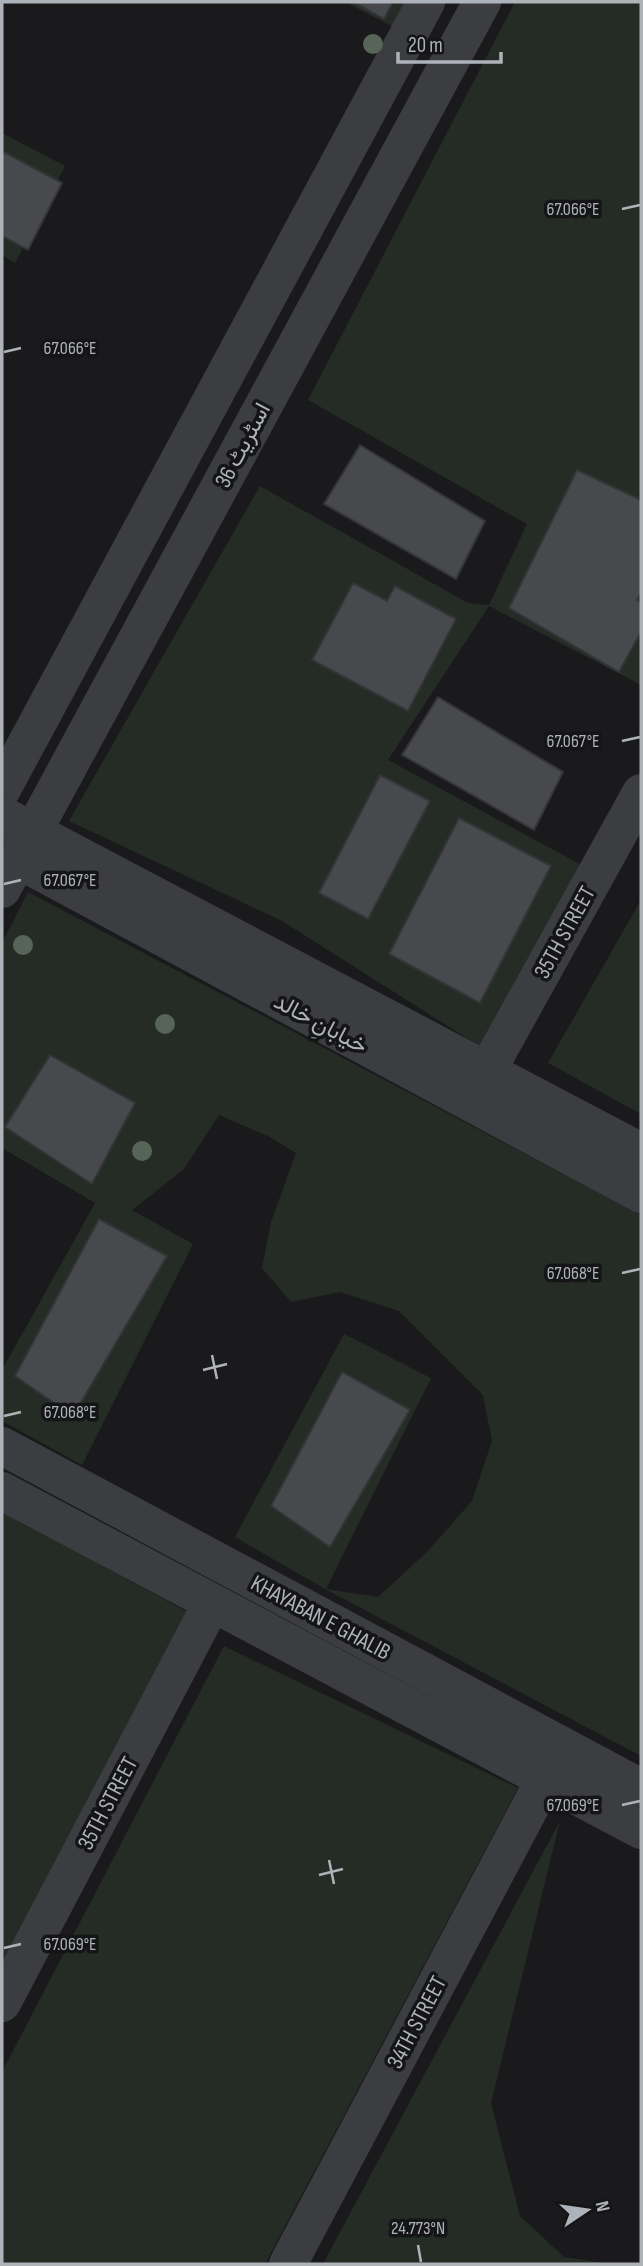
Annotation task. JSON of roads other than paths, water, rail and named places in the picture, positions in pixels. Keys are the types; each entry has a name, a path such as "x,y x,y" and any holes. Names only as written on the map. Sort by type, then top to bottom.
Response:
{"street":[{"path":"2,789 426,2"},
{"name":"اسٹریٹ 36","path":"11,849 482,2"},
{"name":"35TH STREET","path":"487,1072 641,793"},
{"name":"خیابانِ خالد","path":"11,849 487,1072 641,1152"},
{"name":"خیابانِ خالد","path":"11,849 641,1194"},
{"name":"KHAYABAN E GHALIB","path":"2,1446 641,1788"},
{"name":"KHAYABAN E GHALIB","path":"2,1491 641,1830"},
{"name":"35TH STREET","path":"2,2003 212,1603"},
{"name":"34TH STREET","path":"288,2264 545,1779"}]}
